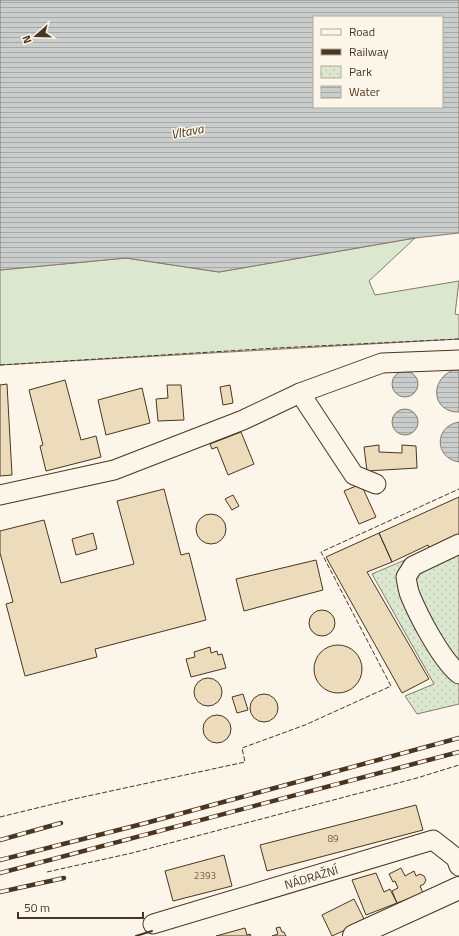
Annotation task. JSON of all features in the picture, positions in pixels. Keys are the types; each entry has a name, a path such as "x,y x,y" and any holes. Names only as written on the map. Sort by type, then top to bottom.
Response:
{"main road":[{"path":"354,936 459,888"}],"street":[{"path":"0,495 114,470 243,420 300,393 382,363 459,360"},
{"path":"300,393 354,475 376,484"},
{"path":"459,544 413,566 406,577 409,594 435,643 453,669 459,674"},
{"name":"NÁDRAŽNÍ","path":"153,924 433,840 456,858 459,866"}],"green space":[{"path":"415,238 369,281 375,295 459,281 455,314 459,315 459,339 0,365 0,270 126,258 219,272"},
{"path":"459,537 459,704 417,714 405,696 434,684 372,574"}],"water":[{"name":"Vltava","path":"0,0 459,0 459,233 415,238 219,272 126,258 0,270"},
{"path":"453,370 459,370 459,412 450,411 444,407 439,402 437,396 437,388 440,381 445,375"},
{"path":"405,371 414,375 418,384 414,393 405,397 396,393 392,384 396,375"},
{"path":"405,409 414,413 418,422 414,431 405,435 396,431 392,422 396,413"},
{"path":"459,422 459,462 445,455 441,449 440,442 441,435 445,429"}],"building":[{"path":"65,380 81,440 96,436 101,457 46,471 40,446 43,445 29,390"},
{"path":"7,384 12,475 0,476 0,385"},
{"path":"167,385 181,385 184,420 158,421 156,399 168,398"},
{"path":"230,385 233,403 223,405 220,387"},
{"path":"142,388 150,423 106,435 98,400"},
{"path":"241,432 254,464 228,475 217,447 212,449 210,444"},
{"path":"379,445 379,452 402,453 402,445 416,446 417,468 367,471 364,447"},
{"path":"361,484 376,517 359,524 344,491"},
{"path":"164,489 181,555 189,553 206,620 95,649 97,657 25,676 6,604 13,602 0,553 0,531 44,520 61,583 134,564 117,501"},
{"path":"233,495 239,506 232,510 225,499"},
{"path":"459,497 459,534 429,548 428,545 392,562 379,533"},
{"path":"211,514 217,515 225,523 225,535 217,543 211,544 205,543 197,535 196,529 197,523 205,515"},
{"path":"93,533 97,549 76,555 72,539"},
{"path":"379,533 392,562 367,572 429,679 402,693 326,557"},
{"path":"316,560 323,590 244,611 236,579"},
{"path":"322,610 331,614 335,623 331,632 322,636 313,632 309,623 313,614"},
{"path":"338,645 347,647 355,652 360,660 362,669 360,678 355,686 347,691 338,693 329,691 321,686 316,678 314,669 316,660 321,652 329,647"},
{"path":"210,647 211,653 217,651 218,655 222,654 226,668 191,677 186,659 195,657 194,652"},
{"path":"208,678 214,679 218,682 221,686 221,698 218,702 214,705 208,706 202,705 198,702 195,698 194,692 195,686 198,682 202,679"},
{"path":"243,694 248,710 237,713 232,697"},
{"path":"264,694 270,695 274,698 277,702 277,714 274,718 270,721 264,722 258,721 254,718 251,714 250,708 251,702 254,698 258,695"},
{"path":"217,715 227,719 231,729 227,739 217,743 207,739 203,729 207,719"},
{"path":"416,805 423,830 267,871 260,845"},
{"path":"224,855 232,886 173,901 165,871"},
{"path":"401,868 405,876 414,871 416,876 420,874 424,876 426,880 424,884 420,886 423,893 397,903 392,891 398,888 395,881 393,882 389,874"},
{"path":"376,873 384,892 390,889 397,903 366,915 352,880"},
{"path":"354,899 365,921 332,936 322,915"},
{"path":"280,927 286,936 272,936 278,934 276,928"},
{"path":"245,928 247,935 250,934 251,936 216,936"}],"railway":[{"path":"0,860 146,823 459,738"},
{"path":"0,873 459,752"},
{"path":"0,840 61,823"},
{"path":"0,892 64,878"}],"fence":[{"path":"0,365 277,348 459,339"},
{"path":"0,817 74,799 245,762 242,748 305,725 391,686 321,552 459,489"},
{"path":"47,872 132,853 417,778 459,765"}],"wall":[{"path":"136,936 152,931"}]}
